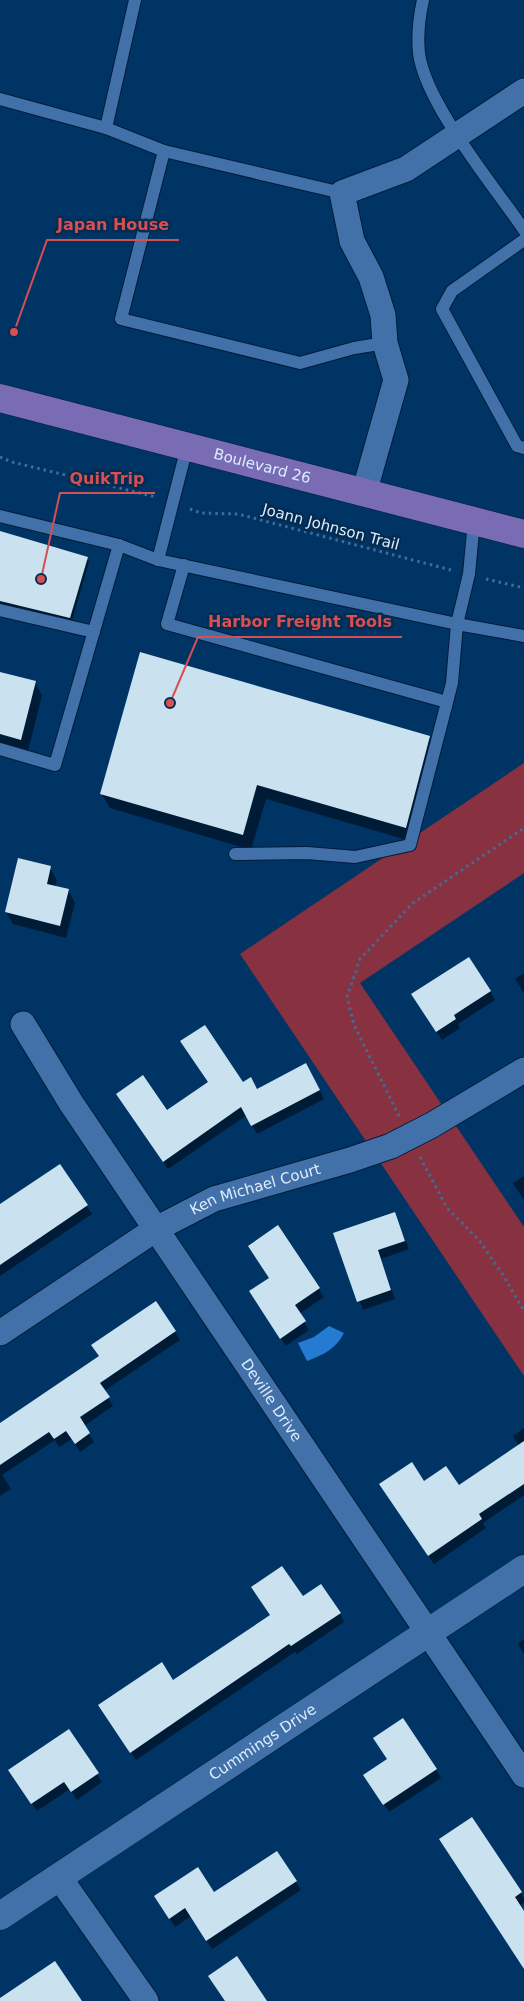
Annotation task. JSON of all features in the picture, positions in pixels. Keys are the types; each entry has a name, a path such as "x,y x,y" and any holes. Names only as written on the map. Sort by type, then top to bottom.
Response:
{"main road":[{"name":"Boulevard 26","path":"13,401 524,534"}],"street":[{"path":"364,493 396,380 385,343 383,315 371,277 352,241 342,193 406,169 524,91"},
{"name":"Deville Drive","path":"23,1024 71,1103 524,1775"},
{"name":"Ken Michael Court","path":"0,1333 156,1229 214,1198 350,1160 391,1146 432,1125 524,1070"},
{"name":"Cummings Drive","path":"0,1916 524,1568"},
{"path":"59,1877 146,2001"}],"lane":[{"path":"106,128 135,0"},
{"path":"423,0 417,30 419,55 430,89 458,135 524,231 452,291 442,309 517,446 524,448"},
{"path":"0,99 106,128 164,151 342,193"},
{"path":"164,151 122,319 300,363 354,348 385,343"},
{"path":"0,387 13,401"},
{"path":"158,560 187,447"},
{"path":"0,516 119,545 158,560 457,624 524,636"},
{"path":"235,854 308,853 354,857 410,845 452,683 457,624 469,574 474,521"},
{"path":"0,749 55,765 119,545"},
{"path":"184,565 167,624 448,702"},
{"path":"0,610 94,632"}],"path":[{"path":"0,457 12,462 147,494"},
{"name":"Joann Johnson Trail","path":"201,513 238,514 454,571"},
{"path":"494,581 524,588"},
{"path":"402,1121 354,1025 347,997 360,959 413,903 524,828"},
{"path":"421,1159 447,1208 479,1240 503,1274 524,1311"}],"shaded area":[{"path":"524,763 524,873 360,983 524,1227 524,1376 240,954"}],"water":[{"path":"329,1326 344,1333 341,1339 328,1351 307,1361 298,1343 314,1337"}],"building":[{"path":"0,531 88,557 70,618 0,601"},
{"path":"140,652 430,736 406,828 257,785 243,835 100,794"},
{"path":"0,672 36,681 21,740 0,734"},
{"path":"18,858 51,866 47,884 69,889 60,926 5,912"},
{"path":"469,957 491,991 454,1015 456,1019 436,1032 411,994"},
{"path":"205,1025 243,1082 251,1077 257,1089 306,1063 320,1090 251,1126 241,1107 163,1162 116,1094 143,1075 167,1110 208,1082 180,1041"},
{"path":"60,1164 88,1205 0,1265 0,1204"},
{"path":"395,1212 405,1241 378,1250 391,1290 357,1302 333,1233"},
{"path":"278,1225 320,1288 295,1305 306,1321 280,1339 249,1291 269,1278 248,1246"},
{"path":"156,1301 176,1331 100,1383 110,1397 80,1417 90,1433 75,1444 66,1431 54,1439 49,1432 0,1465 0,1423 99,1356 91,1345"},
{"path":"524,1441 524,1484 479,1514 482,1519 428,1556 379,1484 412,1462 424,1481 446,1466 459,1485"},
{"path":"282,1566 303,1596 321,1584 341,1613 291,1646 289,1644 130,1753 98,1705 162,1662 173,1680 270,1615 251,1587"},
{"path":"403,1718 437,1769 383,1805 363,1775 387,1759 373,1738"},
{"path":"69,1729 99,1773 71,1792 64,1782 31,1804 8,1770"},
{"path":"472,1817 522,1892 515,1897 524,1911 524,1969 439,1839"},
{"path":"277,1851 297,1881 206,1941 185,1908 169,1919 154,1896 198,1867 214,1892"},
{"path":"237,1956 267,2001 225,2001 208,1976"},
{"path":"55,1961 82,2001 0,2001 0,1998"}],"place":[{"name":"Japan House","path":"14,332"},
{"name":"QuikTrip","path":"41,579"},
{"name":"Harbor Freight Tools","path":"170,703"}]}
